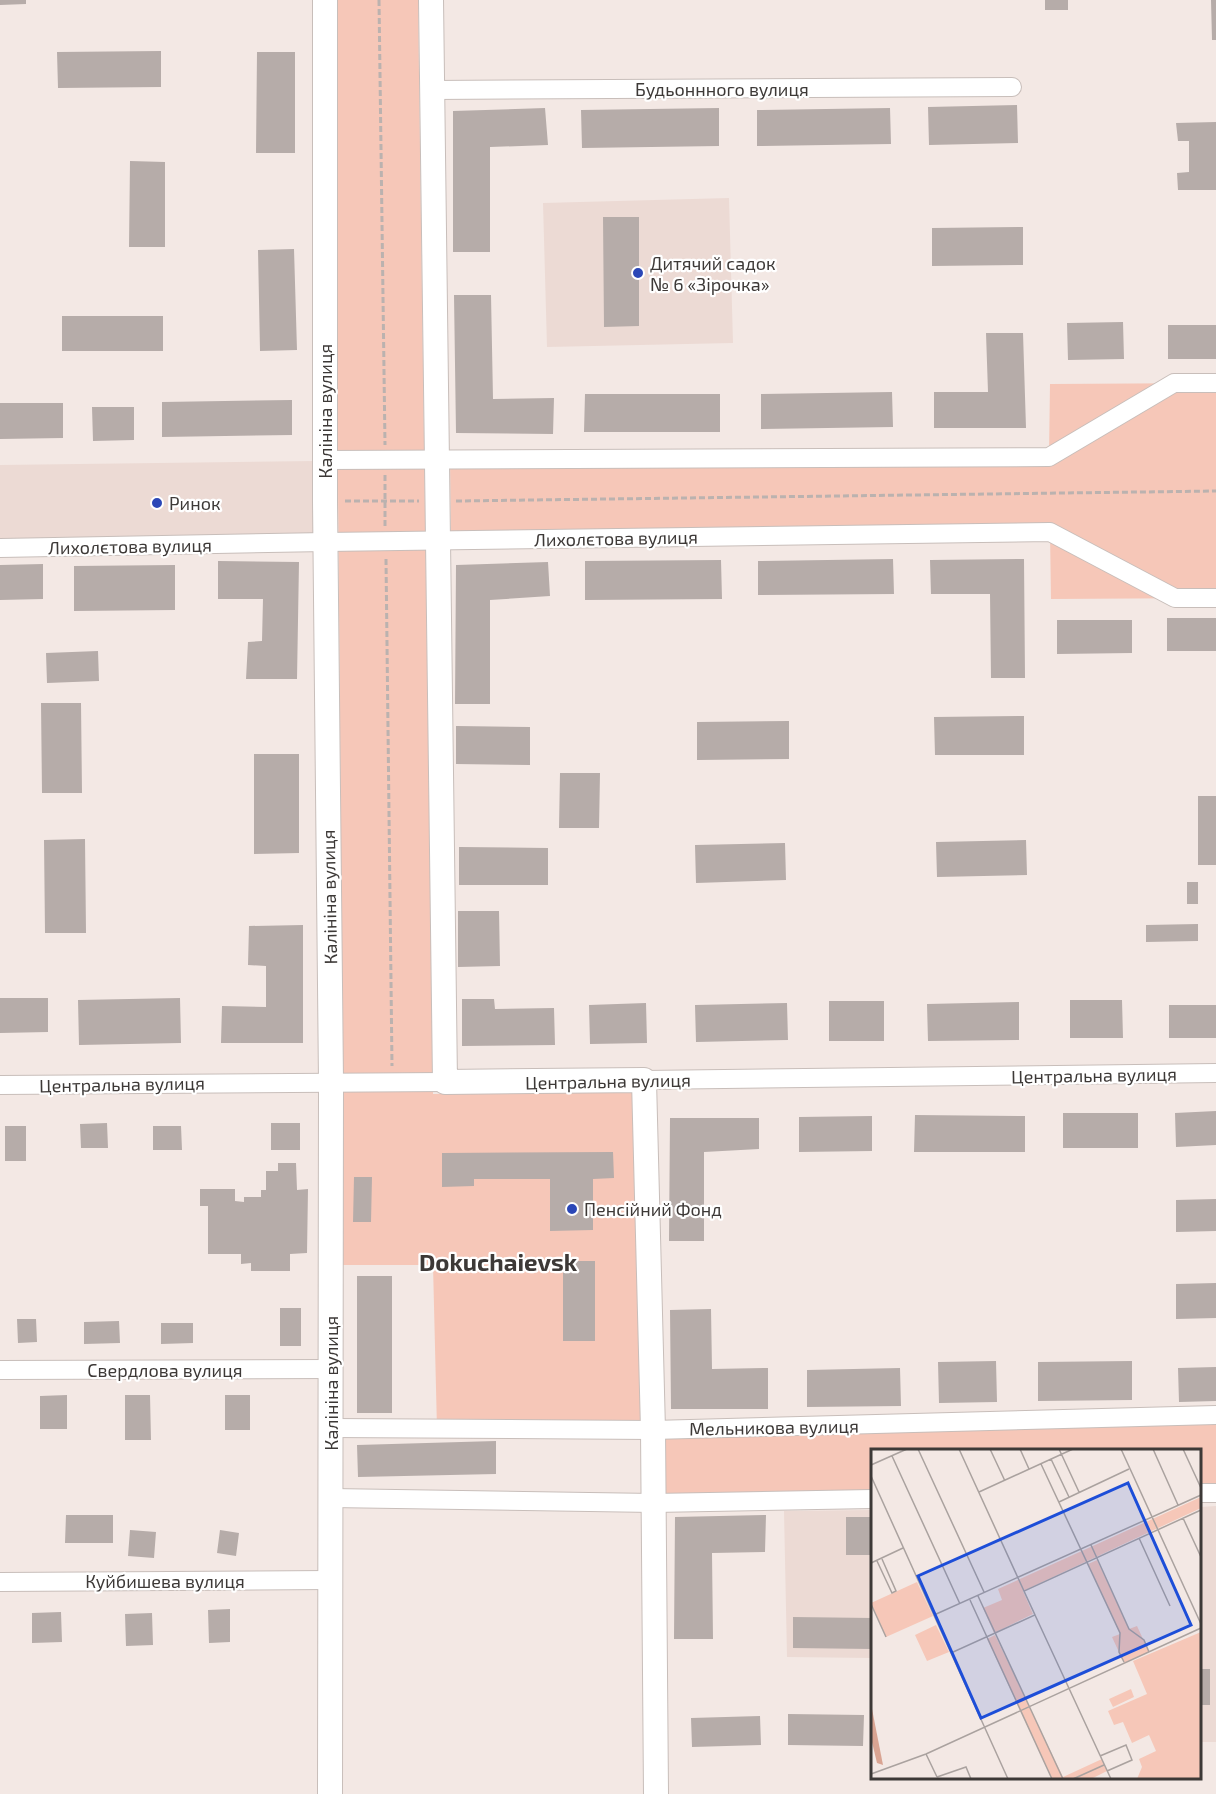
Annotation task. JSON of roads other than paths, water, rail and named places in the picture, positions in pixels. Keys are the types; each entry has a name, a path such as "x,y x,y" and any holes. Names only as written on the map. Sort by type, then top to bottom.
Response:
{"main road":[{"name":"Калініна вулиця","path":"326,0 325,501 331,1082 330,1794"},
{"path":"431,0 446,1082"},
{"path":"645,1080 653,1430 656,1794"},
{"name":"Центральна вулиця","path":"446,1082 645,1080"}],"street":[{"name":"Будьоннного вулиця","path":"431,90 1012,87"},
{"path":"325,460 1049,457 1174,383 1216,383"},
{"name":"Лихолєтова вулиця","path":"0,548 1050,532 1175,598 1216,598"},
{"name":"Центральна вулиця","path":"645,1080 1216,1073"},
{"name":"Центральна вулиця","path":"0,1085 446,1082"},
{"name":"Свердлова вулиця","path":"0,1370 331,1369"},
{"name":"Мельникова вулиця","path":"331,1428 653,1430 1216,1415"},
{"path":"1201,1494 1216,1493"},
{"path":"331,1498 654,1503 871,1499"},
{"name":"Куйбишева вулиця","path":"0,1582 330,1580"}],"place":[{"name":"Дитячий садок № 6 «Зірочка»","path":"638,273"},
{"name":"Ринок","path":"157,503"},
{"name":"Пенсійний Фонд","path":"572,1209"}],"district":[{"name":"Dokuchaievsk","path":"498,1261"}]}
